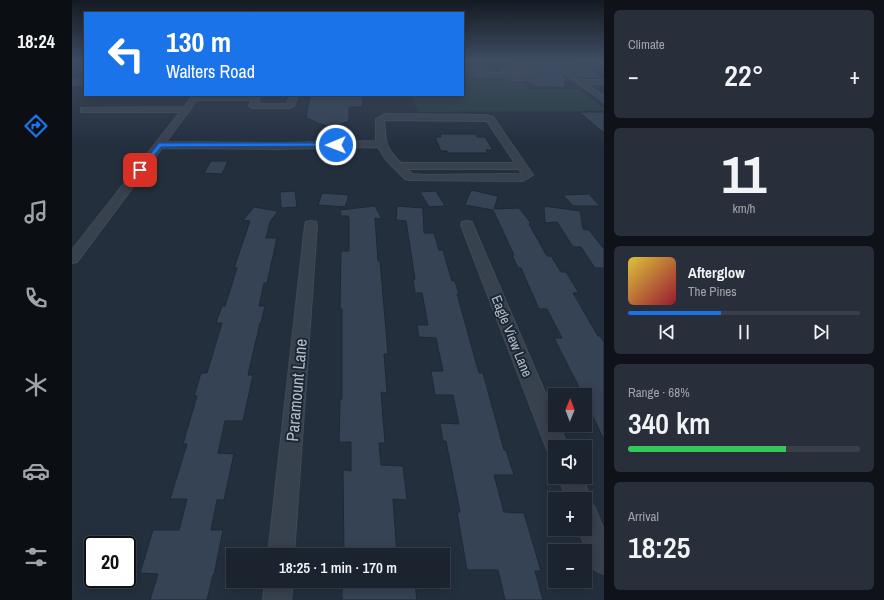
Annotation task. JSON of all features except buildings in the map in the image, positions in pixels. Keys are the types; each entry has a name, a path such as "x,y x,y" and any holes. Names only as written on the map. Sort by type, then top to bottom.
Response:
{"street":[{"path":"588,89 604,100"},
{"path":"72,259 196,96 252,97 256,99 253,106 290,106 294,96"},
{"path":"84,110 187,109"},
{"path":"385,117 485,118 490,119 522,166 398,166 381,144 380,119 385,117"},
{"path":"159,145 276,146 381,144"},
{"name":"Paramount Lane","path":"282,548 311,225"},
{"name":"Eagle View Lane","path":"467,225 554,440"},
{"path":"592,532 604,561"},
{"path":"277,600 278,588"}],"green space":[{"path":"464,89 579,89 604,108 604,111 418,112 411,96 464,96"}],"route":[{"path":"140,170 159,145 336,145"}]}
